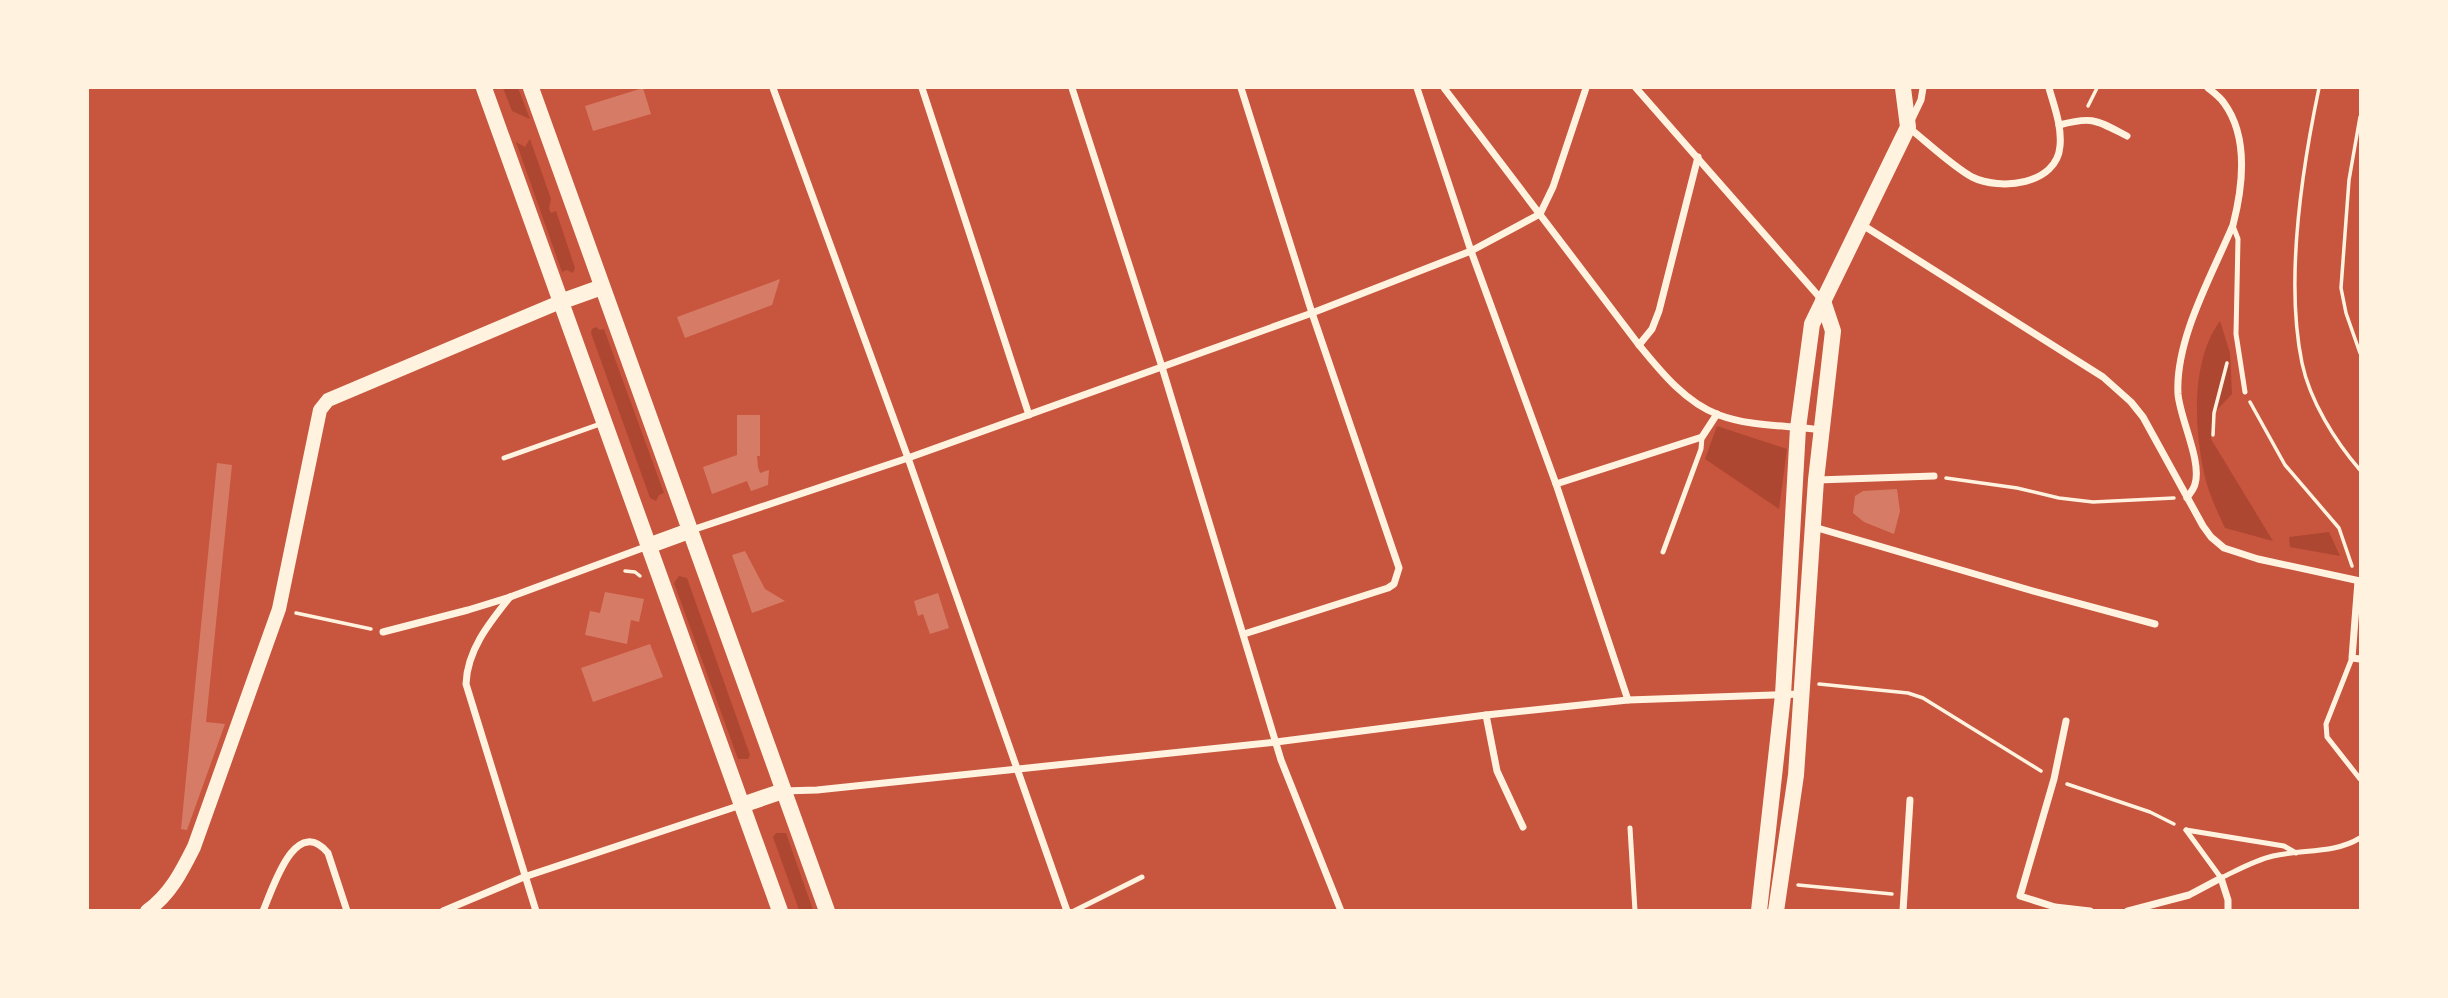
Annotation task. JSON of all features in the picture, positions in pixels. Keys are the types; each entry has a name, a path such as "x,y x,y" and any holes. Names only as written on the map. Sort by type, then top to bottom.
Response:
{"main road":[{"path":"484,88 780,911"},
{"path":"531,88 827,911"},
{"path":"1759,911 1783,695 1797,428 1812,324 1908,127 1903,88"},
{"path":"147,911 178,878 194,847 279,609 320,410 328,400 560,302 602,287"},
{"path":"1776,911 1796,775 1816,480 1833,331 1823,301"},
{"path":"648,546 690,531"},
{"path":"742,805 783,791"}],"street":[{"path":"773,88 908,458 1067,911"},
{"path":"922,88 1029,415"},
{"path":"1072,88 1162,367 1276,742 1341,911"},
{"path":"1241,88 1312,313 1397,558 1398,576 1388,589 1244,634"},
{"path":"1417,88 1471,251 1556,484 1628,701"},
{"path":"1444,88 1639,345 1662,373 1692,401 1717,414 1734,419 1821,431"},
{"path":"690,531 1029,415 1312,313 1471,251 1540,214 1553,187 1586,88"},
{"path":"1636,88 1823,301"},
{"path":"1923,88 1921,100 1908,127 1971,176 2002,185 2021,183 2043,174 2061,148 2059,125 2049,88"},
{"path":"2187,498 2195,485 2197,472 2178,394 2182,358 2189,328 2233,225 2242,148 2224,102 2208,88"},
{"path":"2059,125 2084,118 2127,135"},
{"path":"1639,345 1652,329 1658,311 1698,157"},
{"path":"1861,224 2104,377 2143,417 2211,537 2224,548 2258,559 2359,581 2352,658 2361,659"},
{"path":"1556,484 1702,437 1717,414"},
{"path":"1816,480 1934,476"},
{"path":"1814,527 2155,624"},
{"path":"383,632 510,597 648,546"},
{"path":"510,597 474,650 466,670 466,684 536,911"},
{"path":"783,791 817,790 1276,742 1486,715 1628,701 1783,695 1803,689"},
{"path":"1486,715 1497,772 1524,827"},
{"path":"2066,721 2054,779 2020,897 2055,907 2090,911"},
{"path":"1903,911 1910,800"},
{"path":"443,911 524,877 742,805"},
{"path":"263,911 285,861 294,848 303,842 313,842 322,845 328,853 346,911"},
{"path":"2128,911 2189,895 2221,878 2228,900 2228,911"}],"lane":[{"path":"2233,225 2238,239 2236,334 2245,392"},
{"path":"504,458 603,423"},
{"path":"1663,552 1701,449 1702,437"},
{"path":"2352,658 2326,724 2327,737 2361,779"},
{"path":"1630,828 1634,911"},
{"path":"2186,830 2284,846 2296,853"},
{"path":"2186,830 2221,878 2254,862 2274,856 2349,845 2361,838"},
{"path":"1074,911 1142,877"}],"path":[{"path":"2084,118 2097,88"},
{"path":"2319,88 2299,211 2297,327 2302,365 2313,394 2330,429 2361,470"},
{"path":"2361,117 2349,180 2341,288 2346,313 2361,353"},
{"path":"2213,435 2220,388 2236,334"},
{"path":"2245,392 2285,465 2339,528 2359,581"},
{"path":"1934,476 2093,502 2187,498"},
{"path":"615,575 627,571 635,572"},
{"path":"279,609 383,632"},
{"path":"1803,689 1908,694 1923,698 2054,779 2150,812 2186,830"},
{"path":"1779,883 1905,895"}],"shaded area":[{"path":"503,88 518,88 530,119 512,111"},
{"path":"530,139 551,199 549,208 551,213 556,211 575,268 573,273 567,270 562,272 516,142 525,147"},
{"path":"2220,321 2230,353 2232,394 2214,413 2211,439 2273,541 2225,528 2204,473 2198,435 2197,394 2204,355"},
{"path":"596,327 604,329 664,493 659,495 656,501 650,498 591,333"},
{"path":"1717,426 1787,449 1779,509 1705,459"},
{"path":"2329,532 2340,556 2290,547 2289,537"},
{"path":"679,576 687,578 750,755 748,759 738,759 674,583"},
{"path":"776,833 786,833 813,910 799,910 773,837"}],"building":[{"path":"643,88 651,114 593,131 585,106"},
{"path":"780,279 772,305 685,338 677,317"},
{"path":"737,415 760,415 758,467 760,473 769,470 768,485 751,491 747,481 712,494 703,467 737,455"},
{"path":"217,463 232,465 206,722 225,724 187,830 181,829"},
{"path":"1897,489 1900,511 1894,534 1864,522 1853,513 1855,496 1863,491"},
{"path":"745,551 765,589 785,601 752,613 732,555"},
{"path":"605,592 644,599 639,622 631,620 627,644 585,635 590,611 600,613"},
{"path":"938,593 949,628 930,634 923,614 918,616 914,601"},
{"path":"650,644 663,677 593,702 581,668"}]}
